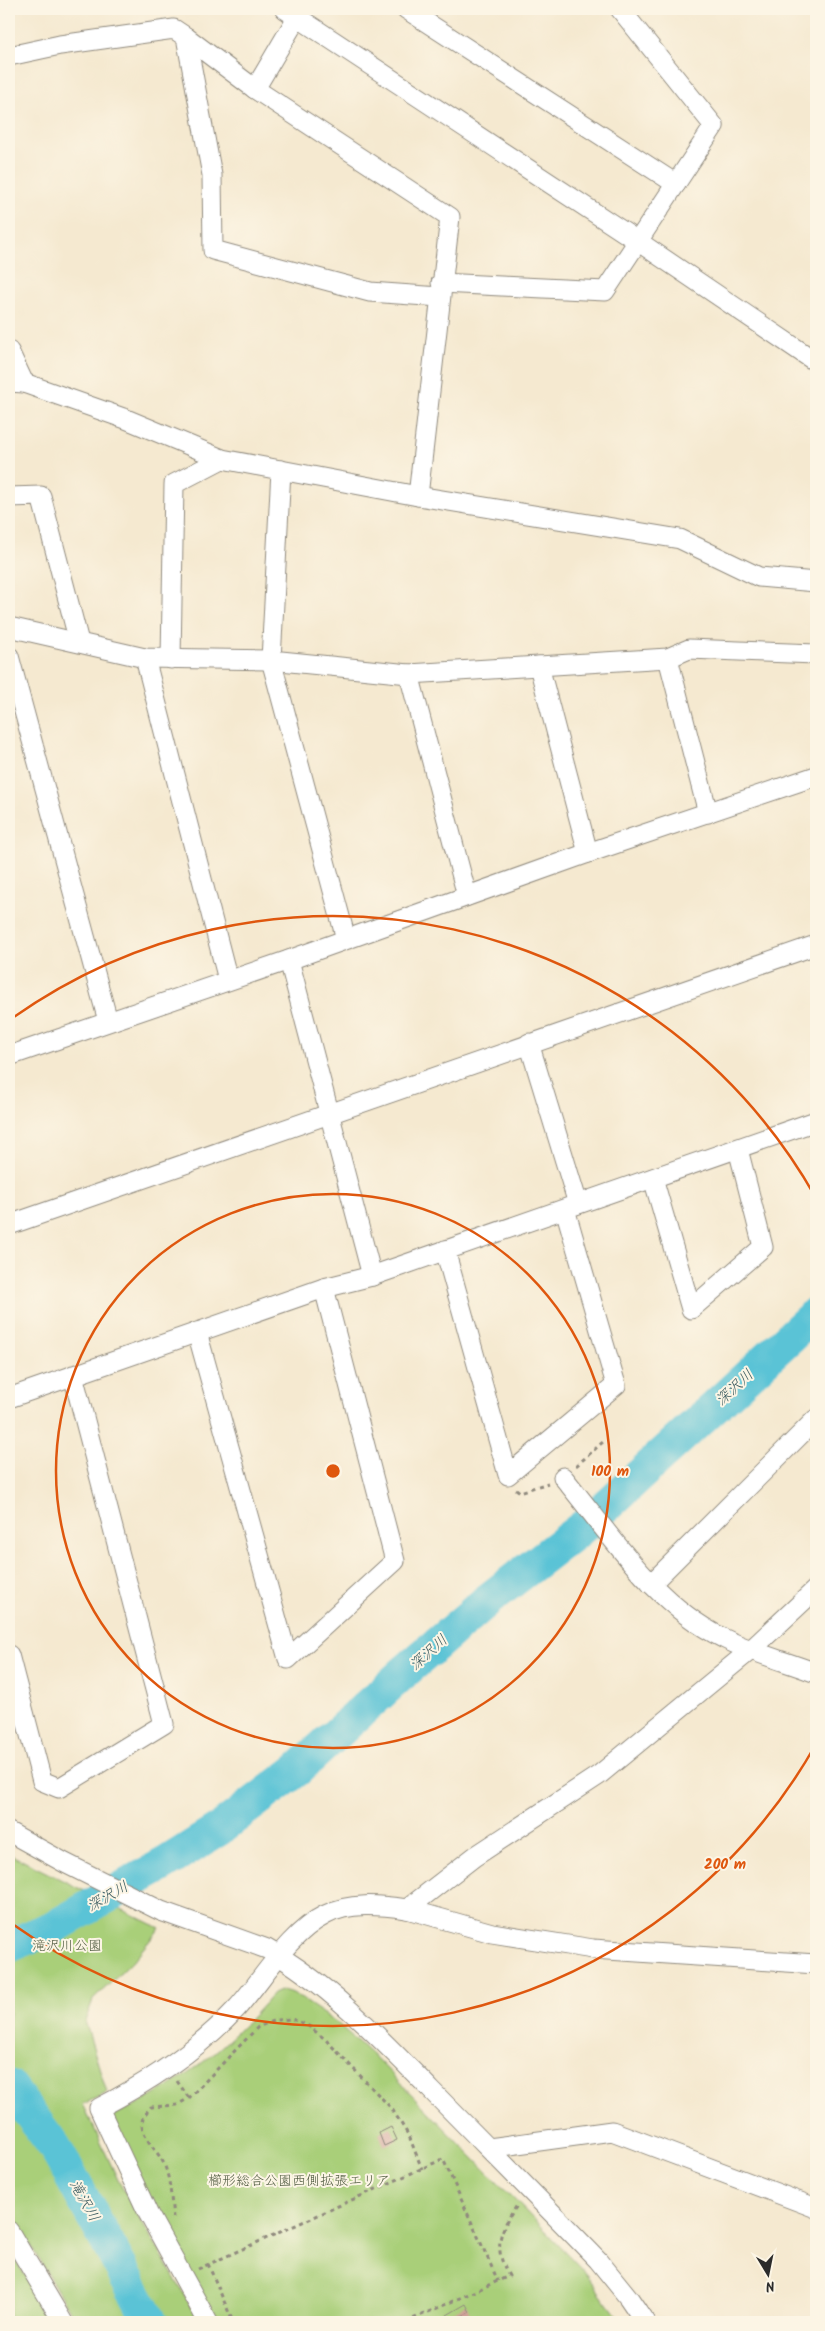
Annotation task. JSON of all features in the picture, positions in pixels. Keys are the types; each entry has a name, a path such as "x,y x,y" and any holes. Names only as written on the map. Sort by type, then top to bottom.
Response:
{"street":[{"path":"186,37 212,175 213,250 370,292 441,290 605,291 714,126 620,9"},
{"path":"412,10 676,184"},
{"path":"255,89 295,11 816,362"},
{"path":"9,56 60,45 174,29 255,89 450,217 418,496"},
{"path":"9,351 16,383 126,419 222,459 418,496 680,539 759,577 816,582"},
{"path":"171,659 174,484 222,459"},
{"path":"281,470 271,660 346,939"},
{"path":"9,497 41,496 79,642"},
{"path":"9,627 144,658 271,660 409,674 668,658 689,649 816,654"},
{"path":"9,656 108,1021"},
{"path":"144,658 228,980"},
{"path":"668,658 708,812"},
{"path":"539,666 588,853"},
{"path":"409,674 467,896"},
{"path":"9,1056 289,960 588,853 816,776"},
{"path":"9,1225 816,945"},
{"path":"289,960 372,1276"},
{"path":"445,1250 508,1475 616,1385 529,1043"},
{"path":"9,1398 324,1288 372,1276 816,1121"},
{"path":"653,1178 691,1309 763,1247 738,1149"},
{"path":"197,1332 288,1658 395,1561 324,1288"},
{"path":"9,1655 42,1781 59,1788 164,1724 73,1375"},
{"path":"651,1584 816,1419"},
{"path":"563,1477 651,1584 682,1612 722,1638 816,1673"},
{"path":"407,1909 474,1857 599,1775 752,1649 816,1589"},
{"path":"9,1832 65,1863 176,1916 267,1949 280,1956 381,2038 598,2260 628,2297 645,2322"},
{"path":"208,2322 148,2213 99,2108 130,2092 170,2067 215,2029 236,2008 307,1925 326,1914 351,1907 379,1905 407,1909 492,1933 593,1949 816,1964"},
{"path":"489,2148 612,2131 816,2208"},
{"path":"9,2231 63,2322"}],"path":[{"path":"173,2220 170,2181 157,2151 145,2135 142,2124 144,2114 151,2107 177,2105 189,2098 258,2027 275,2020 292,2019 307,2025 325,2039 392,2109 406,2129 422,2169"},
{"path":"176,2074 177,2082 189,2098"},
{"path":"182,2276 444,2159 498,2281"},
{"path":"406,2322 509,2276 501,2262 498,2246 502,2232 521,2201"},
{"path":"196,2260 201,2267"},
{"path":"208,2264 233,2322"}],"green space":[{"name":"滝沢川公園","path":"9,1854 160,1928 132,1962 93,2000 85,2021 107,2093 83,2104 119,2182 200,2322 76,2322 9,2209"},
{"name":"櫛形総合公園西側拡張エリア","path":"282,1990 293,1993 336,2022 380,2062 581,2268 622,2322 215,2322 154,2209 111,2116 157,2094 179,2080 219,2049 273,1994"},
{"path":"9,2250 55,2322 9,2322"}],"building":[{"path":"391,2127 397,2140 384,2146 379,2133"},
{"path":"466,2304 470,2312 450,2322 447,2315"}],"waterway":[{"name":"深沢川","path":"9,1946 54,1927 166,1863 218,1830 297,1770 402,1674 489,1599 589,1522 816,1313"},
{"name":"滝沢川","path":"9,2086 54,2146 151,2322"}]}
